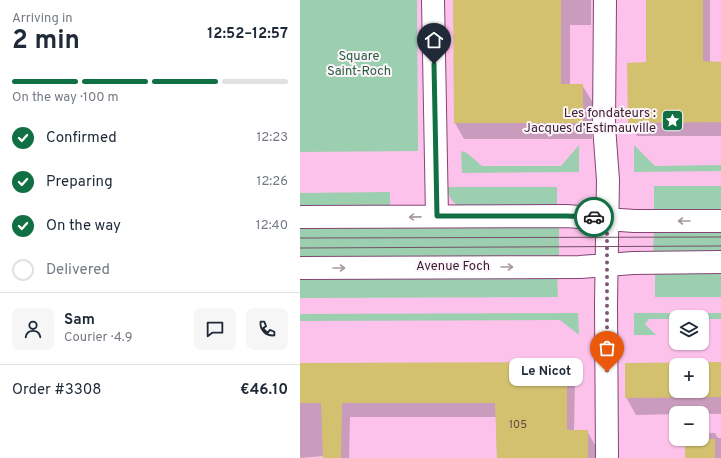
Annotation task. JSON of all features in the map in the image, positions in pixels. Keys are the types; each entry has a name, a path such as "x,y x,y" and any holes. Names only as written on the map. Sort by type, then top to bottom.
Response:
{"street":[{"path":"433,0 437,216"},
{"path":"604,0 604,126 608,180 607,458"},
{"path":"300,217 566,216 634,221 721,221"},
{"name":"Avenue Foch","path":"300,268 580,267 607,264 721,262"}],"green space":[{"name":"Square Saint-Roch","path":"300,0 417,0 418,151 300,152"},
{"path":"579,145 579,172 462,173 461,151 467,153 482,166 561,166"},
{"path":"634,145 655,166 721,165 721,171 634,172"},
{"path":"654,186 721,186 721,214 654,214"},
{"path":"446,187 557,187 557,211 463,209 452,200"},
{"path":"390,192 390,211 300,211 300,193"},
{"path":"559,222 559,262 300,262 300,223"},
{"path":"654,226 721,226 721,257 653,257"},
{"path":"655,268 721,268 721,297 655,297"},
{"path":"557,273 558,297 300,298 300,275"},
{"path":"578,313 579,335 560,320 300,321 300,314"},
{"path":"634,313 669,313 669,319 649,319 645,324 656,335 634,335"},
{"path":"709,313 721,313 721,319 709,319"}],"building":[{"path":"453,0 561,0 561,84 583,84 583,123 454,123"},
{"path":"646,0 703,0 703,61 721,62 721,122 628,123 627,63 646,62"},
{"path":"567,362 567,430 588,430 588,458 497,458 495,403 342,403 341,458 323,458 321,403 300,403 300,363"},
{"path":"709,362 721,362 721,397 709,397"},
{"path":"625,363 669,363 669,398 625,398"},
{"path":"709,439 715,439 715,458 685,458 685,446 709,446"}],"tram line":[{"path":"300,238 721,237"},
{"path":"300,248 721,246"}],"way so far":[{"path":"594,217 607,218 607,372"}],"place":[{"name":"Les fondateurs : Jacques d’Estimauville","path":"672,121"},
{"name":"Le Nicot","path":"607,372"}],"route":[{"path":"434,64 437,216 594,217"}]}
